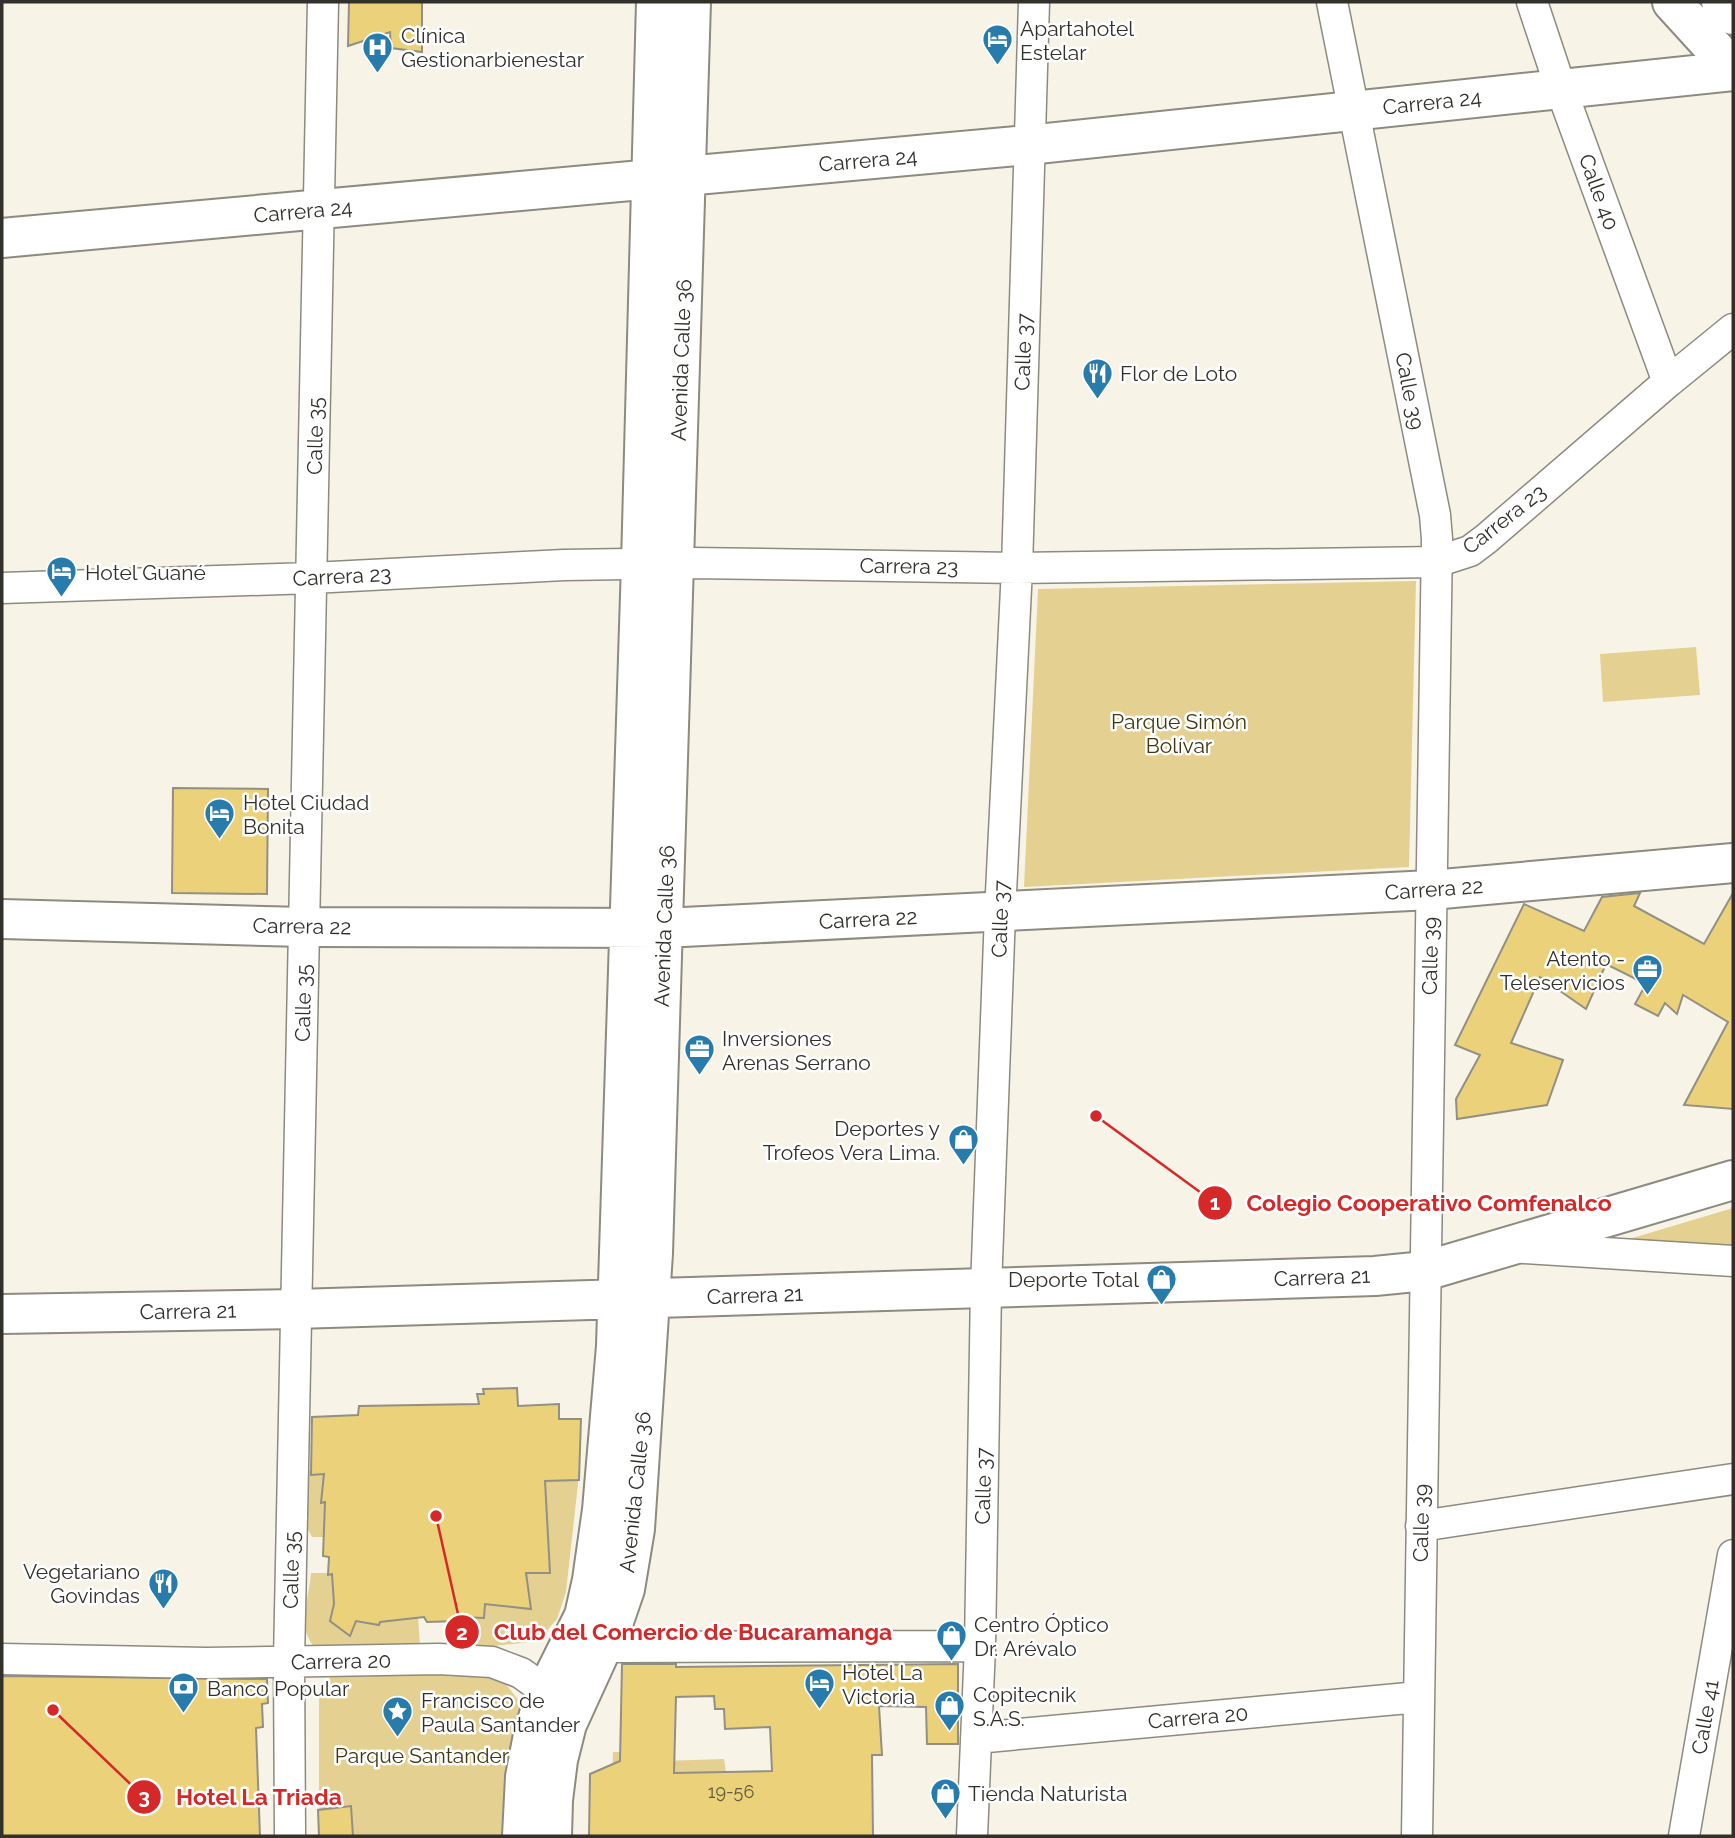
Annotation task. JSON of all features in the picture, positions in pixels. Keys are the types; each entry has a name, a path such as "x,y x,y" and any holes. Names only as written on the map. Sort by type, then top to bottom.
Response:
{"street":[{"name":"Calle 35","path":"290,1836 289,1661 323,2"},
{"name":"Avenida Calle 36","path":"656,2 669,178"},
{"name":"Avenida Calle 36","path":"552,1836 558,1760 567,1724 625,1589 631,1559 635,1299 669,178 691,2"},
{"name":"Calle 37","path":"972,1836 980,1646 986,1288 1000,913 1017,568 1034,2"},
{"name":"Calle 39","path":"1332,2 1435,515 1417,1836"},
{"name":"Calle 40","path":"1532,2 1668,382"},
{"path":"1672,2 1733,70"},
{"path":"1721,2 1733,15"},
{"name":"Carrera 24","path":"2,238 1028,145 1733,70"},
{"name":"Carrera 23","path":"2,588 658,564 1017,568 1436,562 1470,551 1486,539 1733,329"},
{"name":"Carrera 22","path":"2,919 304,927 647,928 1000,913 1431,890 1733,863"},
{"name":"Carrera 21","path":"2,1314 296,1309 1353,1277 1425,1271 1733,1180"},
{"name":"Carrera 21","path":"1505,1247 1733,1261"},
{"name":"Avenida Calle 36","path":"522,1836 525,1777 533,1735 545,1693 583,1616 598,1549 635,1299"},
{"path":"1421,1526 1733,1479"},
{"name":"Calle 41","path":"1684,1836 1733,1555"},
{"path":"602,1647 980,1646"},
{"name":"Carrera 20","path":"2,1659 206,1663 439,1660 492,1662 521,1673 545,1693"},
{"name":"Carrera 20","path":"976,1738 1419,1696"}],"green space":[{"name":"Parque Simón Bolívar","path":"1416,581 1409,867 1024,887 1038,589"},
{"path":"1696,647 1700,695 1603,702 1600,654"},
{"path":"1733,1208 1733,1249 1609,1245"},
{"path":"327,1468 327,1496 322,1496 321,1502 325,1502 324,1537 312,1537 305,1524 306,1471 311,1470 311,1474"},
{"path":"544,1473 552,1481 573,1480 575,1473 579,1475 566,1592 557,1619 545,1633 531,1642 464,1649 467,1617 484,1618 485,1604 527,1608 530,1601 526,1573"},
{"path":"311,1573 359,1573 334,1604 330,1622 348,1629 350,1636 356,1621 389,1600 418,1617 420,1646 321,1655 312,1645 305,1626 305,1607"},
{"name":"Parque Santander","path":"490,1674 505,1683 526,1710 505,1836 319,1836 319,1700 322,1688 328,1680 334,1675"},
{"path":"613,1752 662,1752 663,1761 724,1759 726,1772 612,1775"}],"building":[{"path":"349,2 422,2 422,52 391,48 390,32 348,46"},
{"name":"Hotel Ciudad Bonita","path":"173,788 268,789 267,894 172,893"},
{"path":"1640,893 1634,906 1704,944 1733,893 1733,1109 1684,1105 1728,1022 1683,995 1677,1014 1665,1003 1658,1016 1635,1004 1646,984 1606,964 1586,1009 1540,977 1511,1043 1563,1060 1547,1105 1457,1119 1456,1099 1480,1055 1455,1045 1524,904 1584,931 1602,897"},
{"path":"517,1388 518,1406 559,1404 559,1419 581,1419 579,1480 545,1481 550,1573 526,1573 531,1609 485,1604 484,1618 460,1617 459,1621 427,1622 424,1617 380,1622 379,1625 356,1621 350,1636 330,1621 334,1604 332,1574 328,1575 329,1557 323,1556 325,1502 321,1503 324,1474 311,1475 312,1417 358,1415 359,1406 479,1404 477,1394 484,1394 483,1389"},
{"path":"622,1664 676,1664 676,1667 958,1664 958,1744 927,1744 926,1707 879,1706 882,1755 872,1755 873,1836 589,1836 590,1774 620,1761","holes":["714,1696 715,1709 724,1709 725,1729 770,1727 772,1771 674,1773 676,1697"]},
{"path":"2,1676 267,1679 268,1703 262,1704 263,1727 256,1728 260,1836 2,1836"},
{"path":"351,1806 353,1836 319,1836 318,1810"}],"place":[{"name":"Apartahotel Estelar","path":"997,67"},
{"name":"Clínica Gestionarbienestar","path":"378,74"},
{"name":"Flor de Loto","path":"1097,400"},
{"name":"Hotel Guané","path":"62,599"},
{"name":"Hotel Ciudad Bonita","path":"220,841"},
{"name":"Atento - Teleservicios","path":"1648,997"},
{"name":"Inversiones Arenas Serrano","path":"699,1077"},
{"name":"Colegio Cooperativo Comfenalco","path":"1096,1116"},
{"name":"Deportes y Trofeos Vera Lima.","path":"963,1167"},
{"name":"Deporte Total","path":"1162,1306"},
{"name":"Club del Comercio de Bucaramanga","path":"436,1516"},
{"name":"Vegetariano Govindas","path":"163,1610"},
{"name":"Centro Óptico Dr. Arévalo","path":"951,1663"},
{"name":"Hotel La Triada","path":"53,1710"},
{"name":"Hotel La Victoria","path":"819,1711"},
{"name":"Banco Popular","path":"184,1715"},
{"name":"Copitecnik S.A.S.","path":"950,1733"},
{"name":"Francisco de Paula Santander","path":"398,1739"},
{"name":"Tienda Naturista","path":"945,1820"}]}
